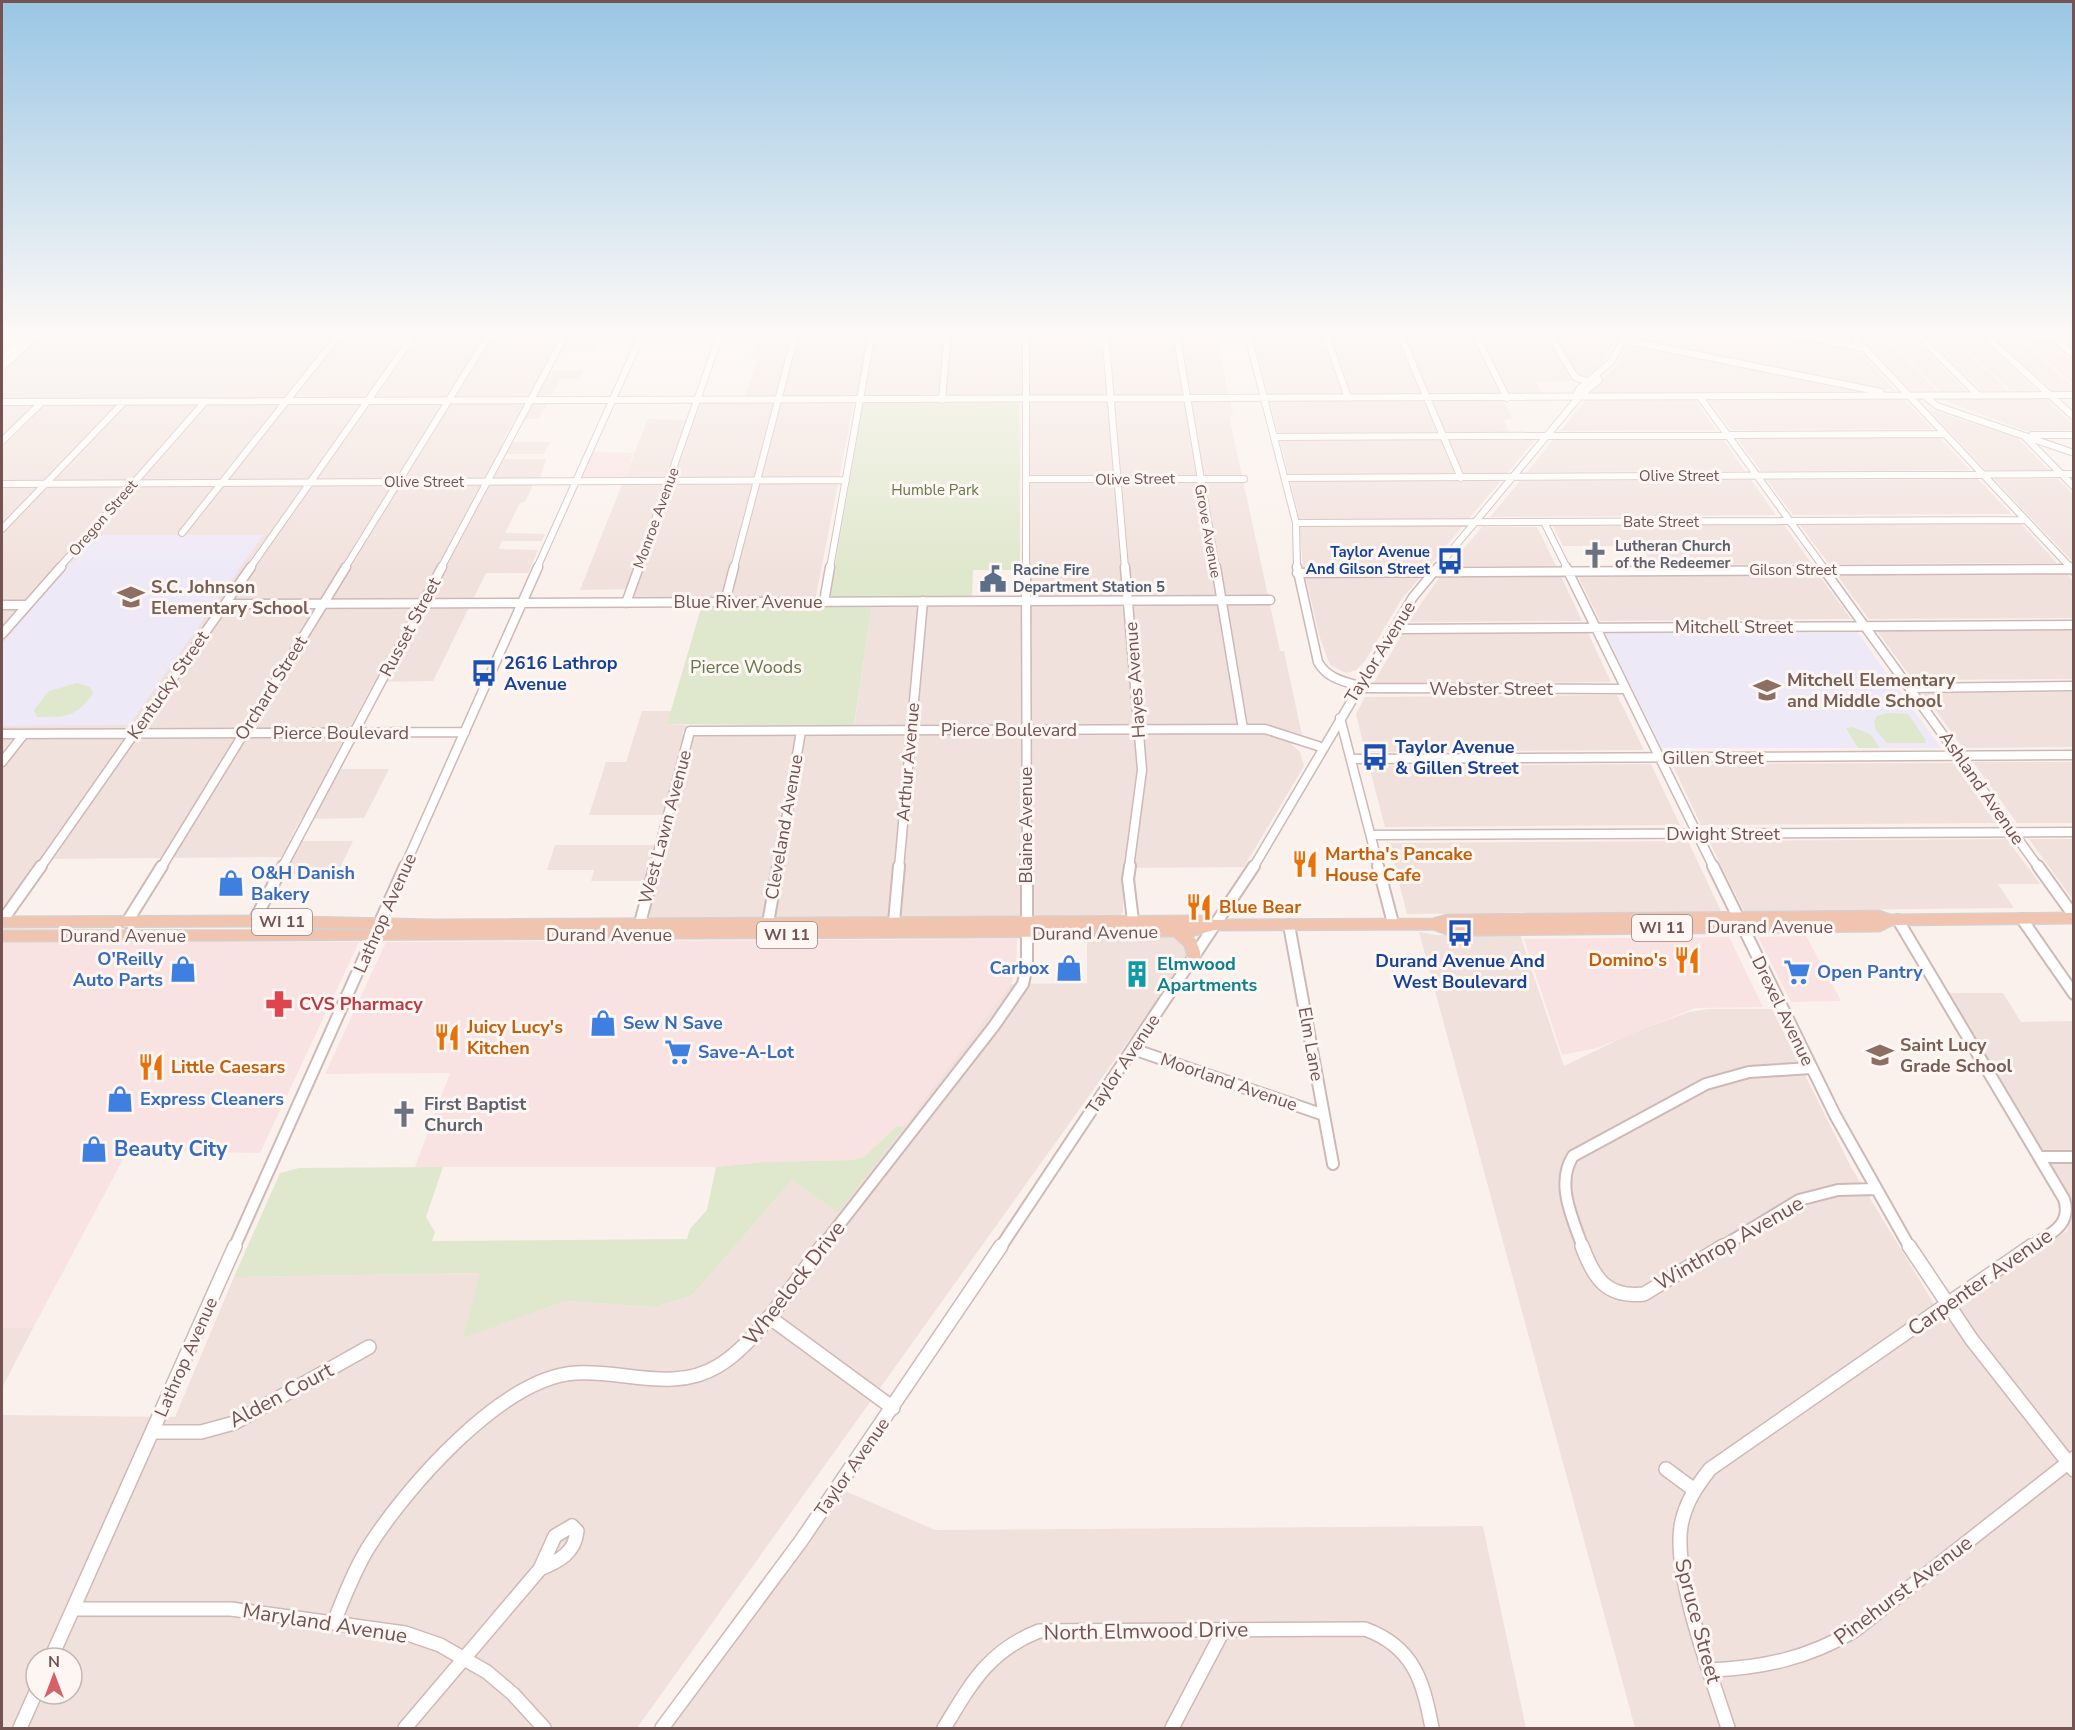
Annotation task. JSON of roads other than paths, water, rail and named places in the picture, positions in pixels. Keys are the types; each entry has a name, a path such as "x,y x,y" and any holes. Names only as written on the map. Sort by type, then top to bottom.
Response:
{"main road":[{"name":"Durand Avenue","path":"2,922 254,921 378,930 1026,927 1132,921 1200,921 1215,925 1433,924 1447,929 1476,930 1739,922 1883,926 1894,920 2073,917"},
{"path":"222,935 245,928 254,921"},
{"name":"Durand Avenue","path":"2,936 222,935 640,923 894,922 1178,932 1196,932 1215,925"},
{"path":"1178,932 1191,944 1194,957"}],"street":[{"path":"2,441 29,413"},
{"path":"2,529 114,413"},
{"name":"Oregon Street","path":"2,634 195,413"},
{"path":"182,532 278,413"},
{"name":"Kentucky Street","path":"2,922 359,413"},
{"name":"Orchard Street","path":"127,922 441,413"},
{"name":"Russet Street","path":"254,921 524,413"},
{"name":"Lathrop Avenue","path":"56,1646 378,930 607,413"},
{"name":"Monroe Avenue","path":"626,603 693,413"},
{"path":"725,602 776,413"},
{"path":"824,602 858,413"},
{"name":"Blaine Avenue","path":"1026,413 1026,927"},
{"name":"Hayes Avenue","path":"1112,413 1142,770 1128,879 1132,921"},
{"name":"Grove Avenue","path":"1188,413 1244,729"},
{"path":"1267,413 1296,524 1297,573 1319,665 1331,677 1358,687"},
{"path":"1434,413 1461,477"},
{"name":"Taylor Avenue","path":"662,1728 801,1541 893,1408 1133,1049 1265,849 1358,687 1413,597 1566,413"},
{"name":"Ashland Avenue","path":"1712,413 2073,917"},
{"path":"1924,413 2073,569"},
{"path":"1957,413 2073,453"},
{"path":"1274,437 1944,434"},
{"path":"2023,435 2073,435"},
{"path":"2023,435 2073,487"},
{"name":"Olive Street","path":"1285,478 2073,474"},
{"name":"Olive Street","path":"1026,479 1244,478"},
{"name":"Olive Street","path":"2,484 846,480"},
{"name":"Bate Street","path":"1296,524 2026,520"},
{"name":"Drexel Avenue","path":"1544,522 1739,922 1875,1189 1948,1305 2015,1398 2072,1463"},
{"name":"Gilson Street","path":"1297,573 2073,569"},
{"name":"Blue River Avenue","path":"225,604 1270,600"},
{"name":"Arthur Avenue","path":"894,922 923,601"},
{"path":"2,605 27,605"},
{"name":"Mitchell Street","path":"1394,629 2073,625"},
{"path":"1910,687 2073,686"},
{"name":"Webster Street","path":"1358,687 1625,689"},
{"path":"1340,718 1393,923"},
{"name":"Pierce Boulevard","path":"690,731 1244,729 1273,730 1324,748"},
{"name":"West Lawn Avenue","path":"640,923 690,731"},
{"name":"Cleveland Avenue","path":"768,923 801,731"},
{"name":"Pierce Boulevard","path":"2,734 465,732"},
{"path":"2,762 24,734"},
{"name":"Gillen Street","path":"1352,759 2073,755"},
{"name":"Dwight Street","path":"1372,835 2073,832"},
{"path":"2022,919 2073,994"},
{"name":"Carpenter Avenue","path":"1684,1512 1693,1489 1710,1469 2062,1225 2066,1219 2065,1203 2039,1157 1894,920"},
{"name":"Elm Lane","path":"1290,925 1333,1164"},
{"name":"Wheelock Drive","path":"333,1622 355,1572 388,1520 440,1460 514,1396 542,1381 571,1373 590,1372 661,1382 689,1378 708,1372 733,1356 769,1317 1014,998 1026,975 1026,927"},
{"name":"Moorland Avenue","path":"1133,1049 1324,1115"},
{"name":"Winthrop Avenue","path":"1812,1068 1749,1072 1706,1084 1578,1153 1567,1164 1564,1187 1586,1260 1601,1283 1621,1294 1644,1294 1798,1200 1824,1192 1875,1189"},
{"path":"2039,1157 2073,1157"},
{"path":"769,1317 893,1408"},
{"name":"Alden Court","path":"152,1432 201,1432 234,1423 369,1347"},
{"name":"Pinehurst Avenue","path":"1710,1670 1757,1669 1782,1665 1827,1648 1854,1631 2072,1463"},
{"path":"1666,1469 1693,1489"},
{"name":"Spruce Street","path":"1684,1512 1680,1531 1681,1568 1728,1728"},
{"path":"405,1728 467,1659 540,1569"},
{"name":"Maryland Avenue","path":"73,1609 231,1609 405,1633 440,1645 467,1659 513,1694 544,1728"},
{"path":"1172,1728 1224,1629"},
{"name":"North Elmwood Drive","path":"944,1728 980,1670 1006,1644 1022,1636 1052,1630 1365,1629 1391,1639 1405,1652 1422,1681 1432,1728"},
{"path":"20,1728 30,1706"}],"place":[{"name":"Lutheran Church of the Redeemer","path":"1595,555"},
{"name":"Taylor Avenue And Gilson Street","path":"1450,561"},
{"name":"Racine Fire Department Station 5","path":"993,579"},
{"name":"S.C. Johnson Elementary School","path":"131,597"},
{"name":"2616 Lathrop Avenue","path":"484,673"},
{"name":"Mitchell Elementary and Middle School","path":"1767,690"},
{"name":"Taylor Avenue & Gillen Street","path":"1375,757"},
{"name":"Martha's Pancake House Cafe","path":"1305,864"},
{"name":"O&H Danish Bakery","path":"231,883"},
{"name":"Blue Bear","path":"1199,907"},
{"name":"Durand Avenue And West Boulevard","path":"1460,933"},
{"name":"Domino's","path":"1687,960"},
{"name":"Carbox","path":"1069,968"},
{"name":"O'Reilly Auto Parts","path":"183,969"},
{"name":"Open Pantry","path":"1797,972"},
{"name":"Elmwood Apartments","path":"1137,974"},
{"name":"CVS Pharmacy","path":"279,1004"},
{"name":"Sew N Save","path":"603,1023"},
{"name":"Juicy Lucy's Kitchen","path":"447,1037"},
{"name":"Save-A-Lot","path":"678,1052"},
{"name":"Saint Lucy Grade School","path":"1880,1055"},
{"name":"Little Caesars","path":"151,1067"},
{"name":"Express Cleaners","path":"120,1099"},
{"name":"First Baptist Church","path":"404,1114"},
{"name":"Beauty City","path":"94,1149"}],"park label":[{"name":"Humble Park","path":"935,490"},
{"name":"Pierce Woods","path":"746,667"}]}
